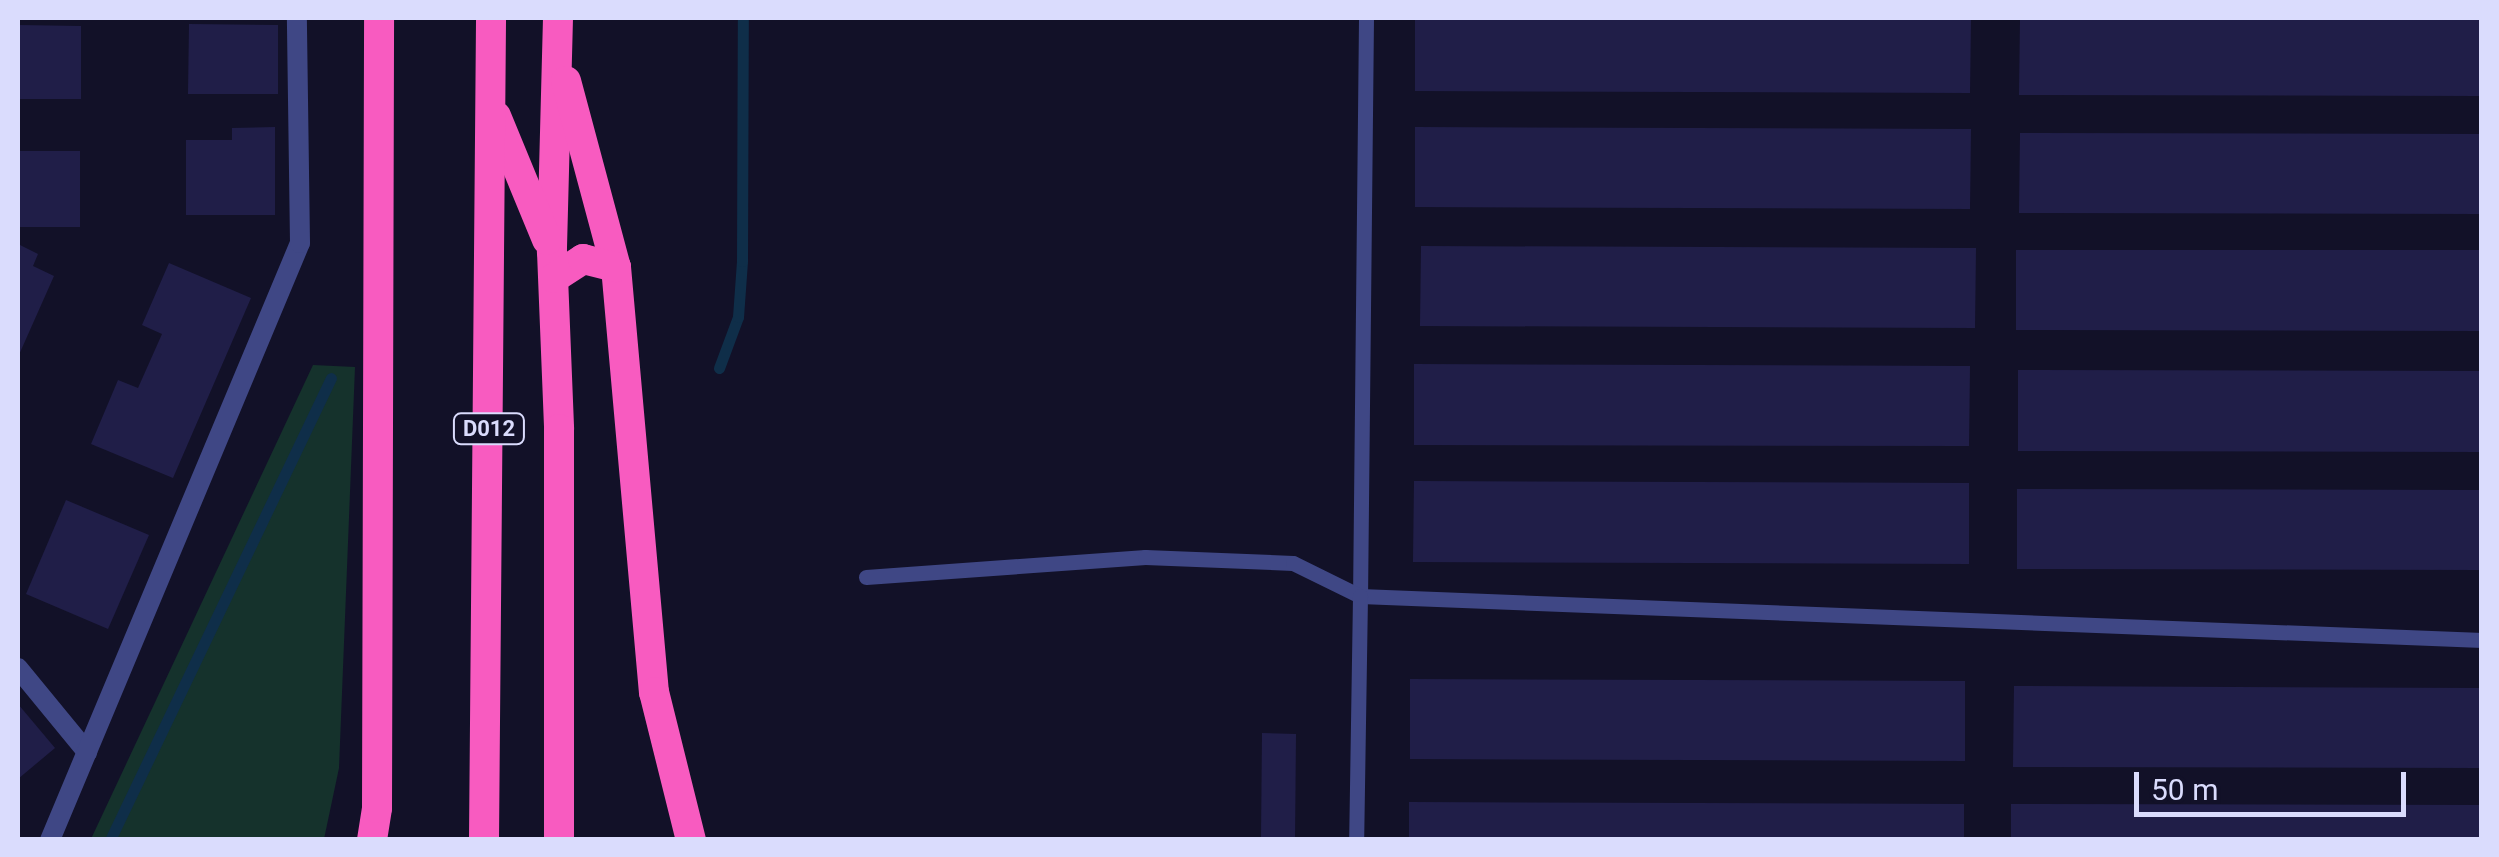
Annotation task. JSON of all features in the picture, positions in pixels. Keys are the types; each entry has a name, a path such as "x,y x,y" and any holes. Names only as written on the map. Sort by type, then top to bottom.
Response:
{"highway":[{"path":"372,840 377,808 379,18"},
{"name":"D012","path":"484,840 491,18"},
{"name":"D012","path":"558,18 553,265 559,429 559,840"},
{"path":"558,54 616,268 654,692 691,840"},
{"path":"492,107 553,265 583,259 616,268"}],"street":[{"path":"50,840 300,243 298,18"},
{"path":"18,668 87,752"}],"lane":[{"path":"1356,840 1366,18"},
{"path":"866,577 1146,557 1293,563 1360,596 2482,640"}],"green space":[{"path":"313,365 355,367 339,768 324,839 91,839"}],"building":[{"path":"1415,18 1971,18 1970,93 1415,91"},
{"path":"2020,18 2482,18 2482,96 2019,95"},
{"path":"189,24 278,25 278,94 188,94"},
{"path":"18,25 81,26 81,99 18,99"},
{"path":"275,127 275,215 186,215 186,140 232,140 232,128"},
{"path":"1415,127 1971,129 1970,209 1415,207"},
{"path":"2020,133 2482,134 2482,214 2019,213"},
{"path":"18,151 80,151 80,227 18,227"},
{"path":"18,244 38,254 33,266 54,276 18,357"},
{"path":"1421,246 1976,248 1975,328 1420,326"},
{"path":"2016,250 2482,250 2482,331 2016,330"},
{"path":"169,263 251,298 173,478 91,444 118,380 138,388 162,334 142,325"},
{"path":"1414,364 1970,366 1969,446 1414,445"},
{"path":"2018,370 2482,371 2482,452 2018,451"},
{"path":"1414,481 1969,483 1969,564 1413,562"},
{"path":"2017,489 2482,490 2482,570 2017,569"},
{"path":"66,500 149,535 108,629 26,594"},
{"path":"1410,679 1965,681 1965,761 1410,759"},
{"path":"2014,686 2482,688 2482,768 2013,767"},
{"path":"18,704 55,748 18,779"},
{"path":"1262,733 1296,734 1295,840 1261,840"},
{"path":"1409,802 1964,804 1964,840 1409,840"},
{"path":"2011,804 2482,805 2482,840 2011,840"}],"waterway":[{"path":"719,368 738,317 742,261 743,18"},
{"path":"110,840 331,378"}]}
